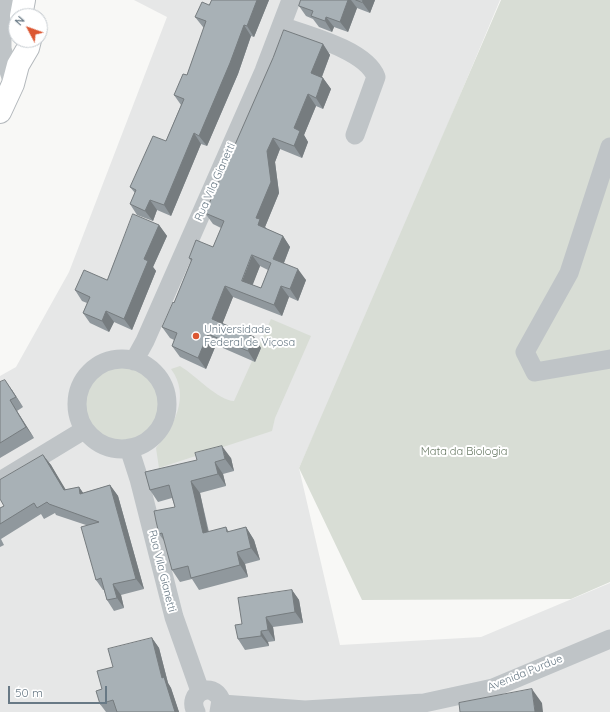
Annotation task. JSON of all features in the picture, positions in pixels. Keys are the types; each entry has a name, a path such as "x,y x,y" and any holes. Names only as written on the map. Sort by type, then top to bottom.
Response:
{"main road":[{"path":"15,74 16,48"},
{"path":"0,112 15,74 28,48"}],"street":[{"path":"9,0 2,35 2,49 15,74"},
{"name":"Rua Vila Gianetti","path":"134,361 145,341 264,71 291,0"},
{"path":"281,26 351,52 373,68 376,77 355,136"},
{"path":"610,147 569,273 525,352 535,372 610,359"},
{"path":"120,360 134,361 147,367 158,377 164,390 167,404 164,418 158,431 148,441 129,448 112,448 101,445 84,430 78,417 77,404 79,390 85,378 95,368 107,362 120,360"},
{"path":"0,481 84,430"},
{"name":"Rua Vila Gianetti","path":"129,448 139,479 174,617 200,691"},
{"name":"Avenida Purdue","path":"220,708 305,710 424,703 492,688 610,639"},
{"path":"196,712 193,703 200,691 213,690 219,696 220,708"}],"shaded area":[{"name":"Universidade Federal de Viçosa","path":"134,0 500,0 372,305 299,468 340,645 481,637 610,583 610,712 0,712 0,376 16,367 69,272 167,17"}],"green space":[{"name":"Mata da Biologia","path":"501,0 610,0 610,582 571,599 362,600 299,468"},
{"path":"271,319 311,336 275,418 272,431 159,468 156,448 169,430 174,420 180,400 180,390 177,379 171,369 180,366 221,397 234,401"},
{"path":"123,367 138,370 150,378 158,390 161,405 158,420 150,432 138,440 123,443 108,440 96,432 88,420 85,405 88,390 96,378 108,370"}],"building":[{"path":"212,0 257,0 247,26 244,25 230,63 199,136 194,133 164,205 150,200 145,211 130,204 136,190 130,187 153,136 166,141 184,99 174,95 183,74 187,75 206,21 195,17 202,2 209,5"},
{"path":"301,0 348,0 340,22 326,17 325,21 311,16 313,11 299,6"},
{"path":"284,30 323,44 311,73 323,78 316,98 308,94 294,128 300,131 294,146 273,138 267,151 271,182 256,218 260,219 258,225 283,236 273,259 298,269 290,289 281,286 274,305 225,286 212,319 254,337 248,351 208,334 198,358 172,346 177,333 162,327 173,302 174,303 192,259 189,258 196,240 213,247 224,221 205,213","holes":["252,255 271,263 261,288 242,281"]},
{"path":"133,214 159,225 144,259 148,261 124,319 106,311 102,321 83,313 90,297 75,290 84,270 107,280"},
{"path":"5,380 16,397 10,400 26,427 0,443 0,382"},
{"path":"222,446 225,459 215,462 218,474 191,481 203,533 226,527 227,532 246,527 251,548 237,552 240,565 191,578 188,566 172,570 162,533 159,534 154,511 175,507 169,485 150,490 145,472 197,460 195,453"},
{"path":"43,455 64,490 79,487 80,494 110,485 136,579 113,584 117,598 107,600 101,578 96,580 81,527 99,522 47,502 37,508 34,503 0,524 0,508 4,506 0,499 0,480"},
{"path":"292,590 295,612 266,617 268,630 261,631 261,636 238,639 235,625 242,624 238,598"},
{"path":"152,638 162,678 164,677 175,712 117,712 113,700 100,704 96,691 102,689 97,671 113,667 108,649"},
{"path":"532,689 535,712 460,712 459,703"}],"place":[{"name":"Universidade Federal de Viçosa","path":"196,336"}]}
